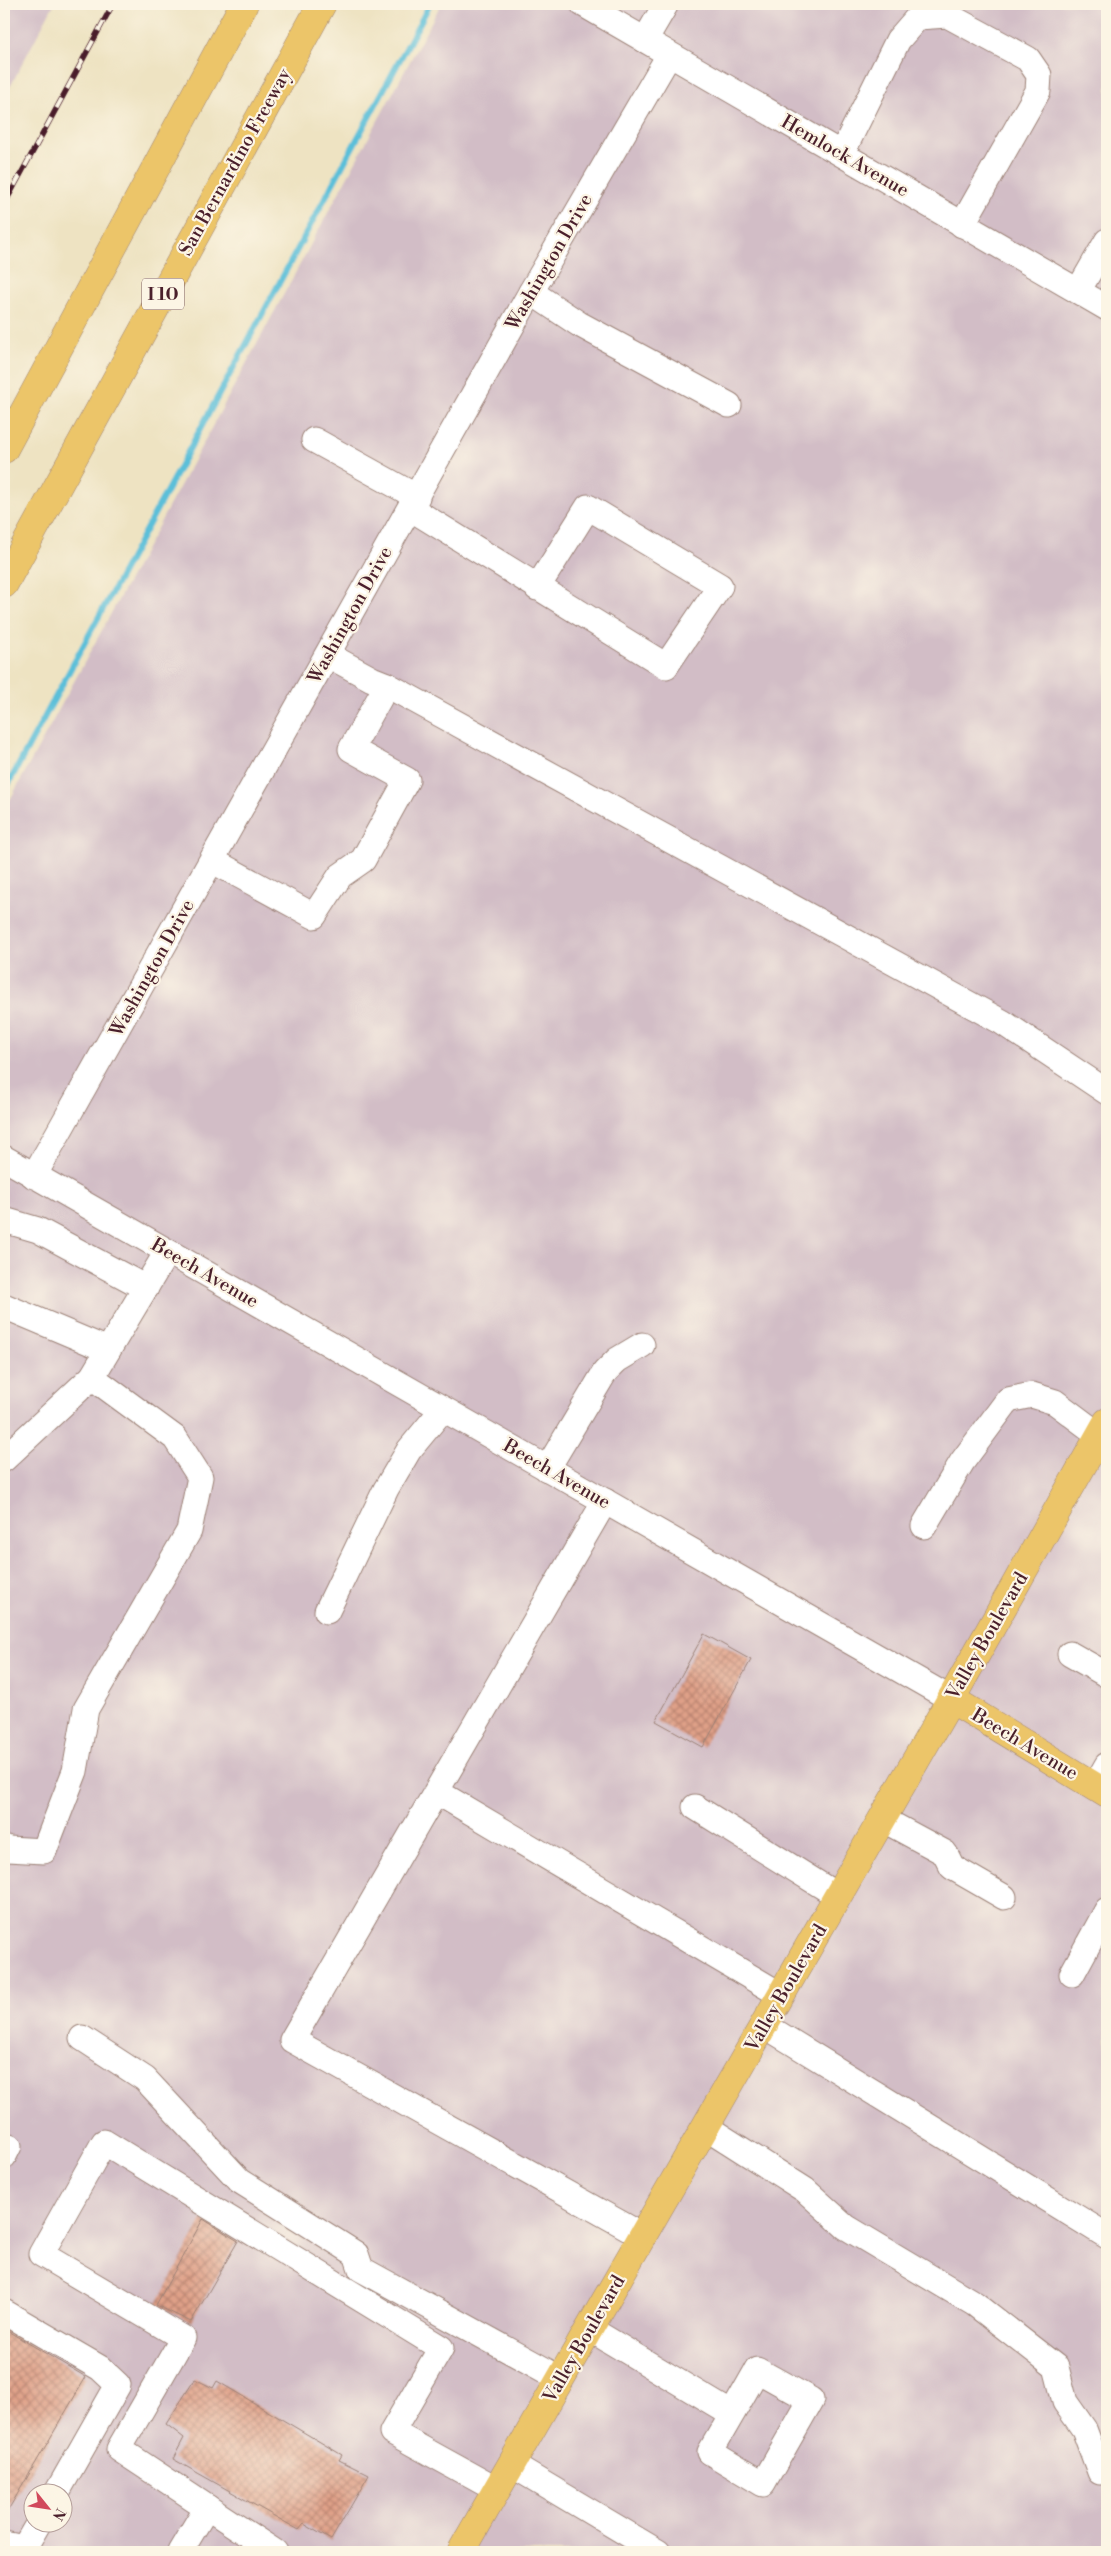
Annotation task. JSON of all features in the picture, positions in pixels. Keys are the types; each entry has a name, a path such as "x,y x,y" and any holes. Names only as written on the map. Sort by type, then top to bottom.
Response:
{"main road":[{"path":"4,449 244,4"},
{"name":"San Bernardino Freeway","path":"4,584 322,4"},
{"name":"Valley Boulevard","path":"462,2552 1104,1433"},
{"name":"Beech Avenue","path":"951,1699 1103,1782"}],"street":[{"name":"Hemlock Avenue","path":"583,4 1107,308"},
{"path":"645,40 666,4"},
{"path":"842,153 898,40 918,17 947,15 1028,59 1039,75 1038,91 962,225"},
{"name":"Washington Drive","path":"34,1176 531,292 669,55"},
{"path":"1078,291 1107,241"},
{"path":"531,292 579,324 730,405"},
{"path":"314,440 413,502 537,588 666,666 720,586 588,507 537,588"},
{"path":"328,655 387,685 1002,1022 1107,1092"},
{"path":"212,861 314,916 340,876 363,860 407,780 351,749 387,685"},
{"name":"Beech Avenue","path":"4,1158 951,1699"},
{"path":"4,1220 38,1230 146,1288"},
{"path":"4,1459 92,1378 167,1252"},
{"path":"4,1306 108,1350"},
{"path":"547,1469 605,1372 617,1360 642,1345"},
{"path":"4,1847 8,1849 44,1850 75,1772 86,1709 189,1531 200,1478 175,1438 92,1378"},
{"path":"924,1526 962,1462 1008,1400 1032,1395 1054,1402 1104,1433"},
{"path":"327,1611 386,1489 409,1450 443,1409"},
{"path":"605,1502 292,2040 643,2236"},
{"path":"1070,1654 1107,1675"},
{"path":"437,1792 781,1995"},
{"path":"694,1807 838,1896"},
{"path":"882,1819 945,1853 952,1868 1004,1897"},
{"path":"1072,1974 1107,1910"},
{"path":"764,2025 1107,2236"},
{"path":"82,2038 145,2079 240,2180 356,2254 361,2269 561,2379"},
{"path":"706,2126 805,2190 846,2227 975,2304 1056,2367 1065,2402 1084,2429 1100,2472"},
{"path":"275,2552 119,2449 183,2338 41,2254 104,2142 442,2348 392,2432 497,2490"},
{"path":"4,2312 100,2368 118,2385 62,2484"},
{"path":"590,2329 732,2414"},
{"path":"512,2465 626,2543 658,2552"},
{"path":"180,2552 207,2507"},
{"path":"4,2544 24,2548 32,2534"}],"shaded area":[{"path":"4,4 54,4 4,98"},
{"path":"441,4 1107,4 1107,2552 4,2552 4,811"}],"building":[{"path":"704,1634 751,1660 703,1747 656,1721"},
{"path":"203,2219 238,2241 191,2322 156,2305"},
{"path":"4,2329 86,2377 4,2517"},
{"path":"195,2379 213,2388 217,2381 342,2455 339,2460 369,2475 331,2540 304,2524 299,2530 173,2459 184,2438 166,2424"}],"waterway":[{"path":"4,792 430,4"}],"railway":[{"path":"4,205 113,4"}]}
